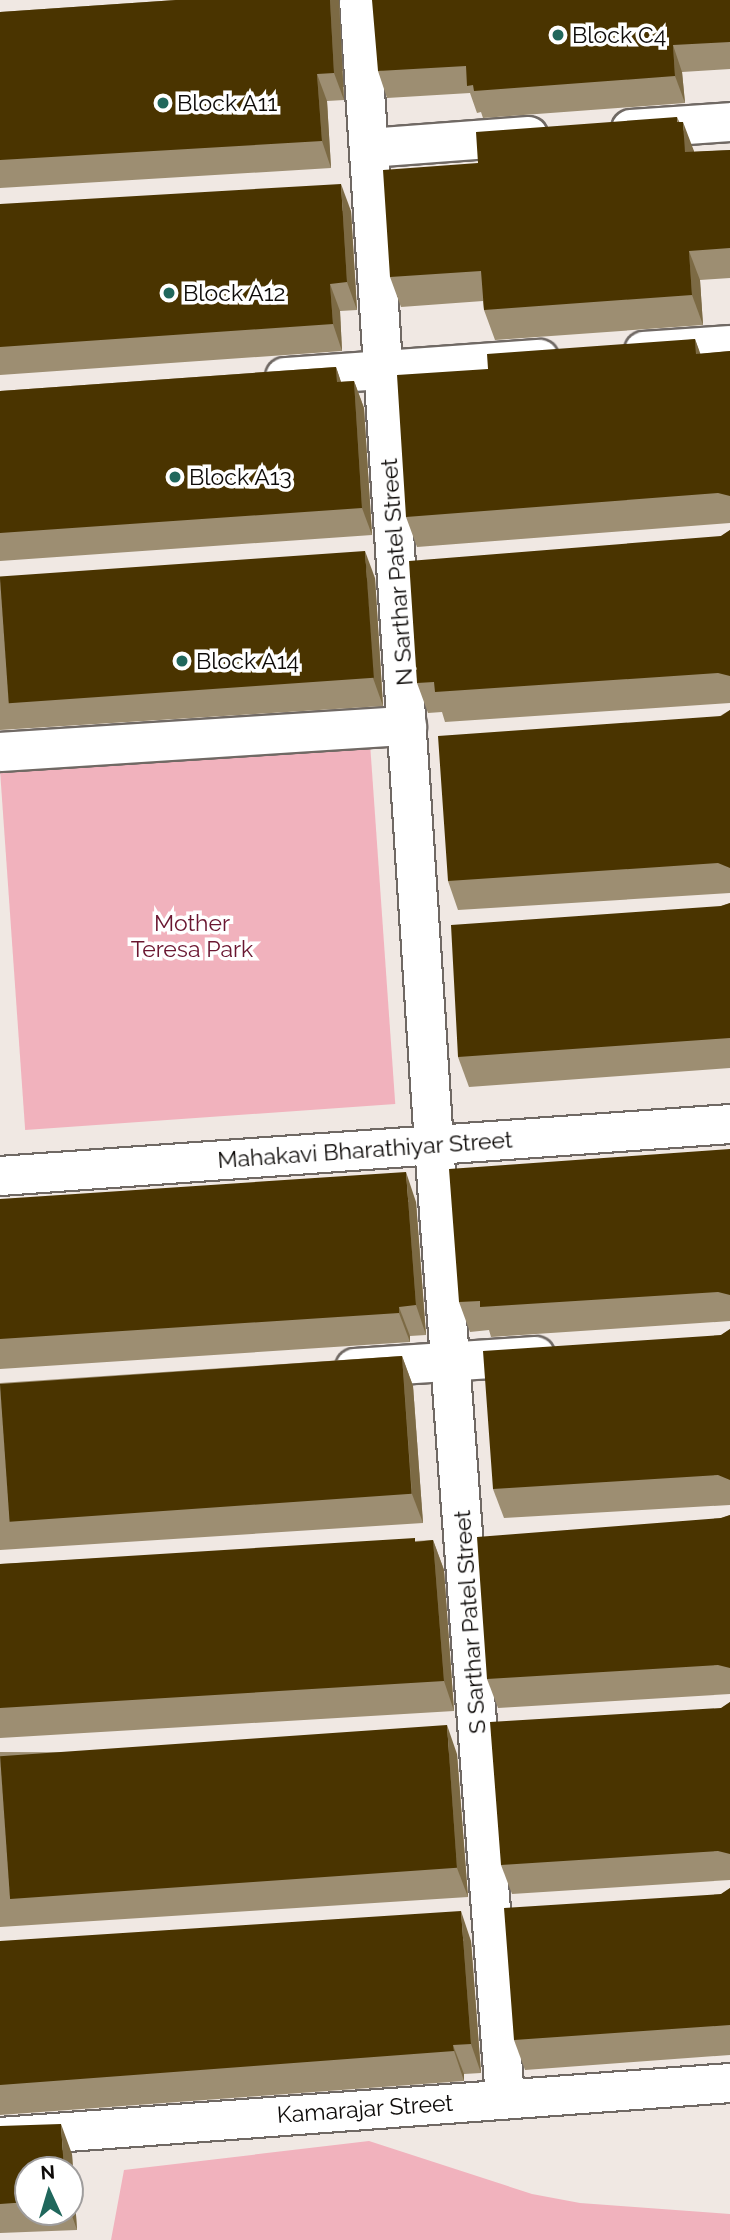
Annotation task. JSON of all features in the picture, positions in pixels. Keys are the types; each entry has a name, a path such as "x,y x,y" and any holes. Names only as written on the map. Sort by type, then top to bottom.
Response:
{"street":[{"name":"N Sarthar Patel Street","path":"359,0 434,1145"},
{"path":"369,148 730,122"},
{"path":"330,190 372,188"},
{"path":"247,379 730,345"},
{"path":"355,557 438,567"},
{"path":"0,752 407,736 448,743"},
{"path":"421,935 461,932"},
{"name":"Mahakavi Bharathiyar Street","path":"0,1176 730,1124"},
{"name":"S Sarthar Patel Street","path":"434,1145 505,2098"},
{"path":"314,1371 570,1354"},
{"path":"423,1545 504,1540"},
{"path":"437,1734 518,1730"},
{"path":"451,1922 532,1917"},
{"name":"Kamarajar Street","path":"0,2137 730,2083"}],"green space":[{"name":"Mother Teresa Park","path":"370,743 395,1104 25,1130 0,769"},
{"path":"369,2141 532,2194 580,2203 730,2214 730,2240 111,2240 124,2170"}],"building":[{"name":"Block A11","path":"176,0 330,0 334,73 317,74 322,141 0,160 0,12"},
{"name":"Block C4","path":"372,0 730,0 730,42 673,45 675,76 474,91 473,85 467,86 466,66 378,71"},
{"path":"677,117 677,122 683,122 685,152 730,150 730,248 689,251 692,295 484,310 481,271 390,277 383,170 478,163 476,132"},
{"name":"Block A12","path":"341,184 347,282 330,284 333,324 0,347 0,204"},
{"path":"695,339 696,354 730,351 730,496 718,493 406,517 397,375 488,369 487,354"},
{"name":"Block A13","path":"336,367 337,382 354,381 362,508 0,533 0,391"},
{"path":"730,530 730,676 718,673 435,692 434,682 417,683 409,561 721,536"},
{"name":"Block A14","path":"365,551 374,678 9,703 0,577"},
{"path":"730,710 730,868 718,863 448,881 438,736 721,716"},
{"path":"730,903 730,1038 458,1057 451,925 721,906"},
{"path":"730,1149 730,1295 718,1292 480,1307 480,1301 459,1302 449,1169"},
{"path":"406,1172 416,1305 399,1307 399,1313 0,1339 0,1199"},
{"path":"730,1329 730,1480 718,1475 493,1489 483,1351 721,1335"},
{"path":"402,1356 412,1494 10,1522 0,1384"},
{"path":"730,1515 730,1668 718,1665 487,1679 477,1537 721,1518"},
{"path":"415,1538 415,1542 433,1540 444,1681 0,1708 0,1564"},
{"path":"730,1702 730,1854 718,1851 501,1865 490,1722 721,1708"},
{"path":"447,1725 457,1868 10,1899 0,1756"},
{"path":"730,1888 730,2025 514,2040 504,1908 721,1894"},
{"path":"461,1911 471,2044 453,2045 454,2051 0,2085 0,1941"},
{"path":"61,2124 63,2156 14,2156 14,2203 0,2204 0,2126"}],"place":[{"name":"Block C4","path":"558,35"},
{"name":"Block A11","path":"163,103"},
{"name":"Block A12","path":"169,293"},
{"name":"Block A13","path":"175,477"},
{"name":"Block A14","path":"182,661"}]}
